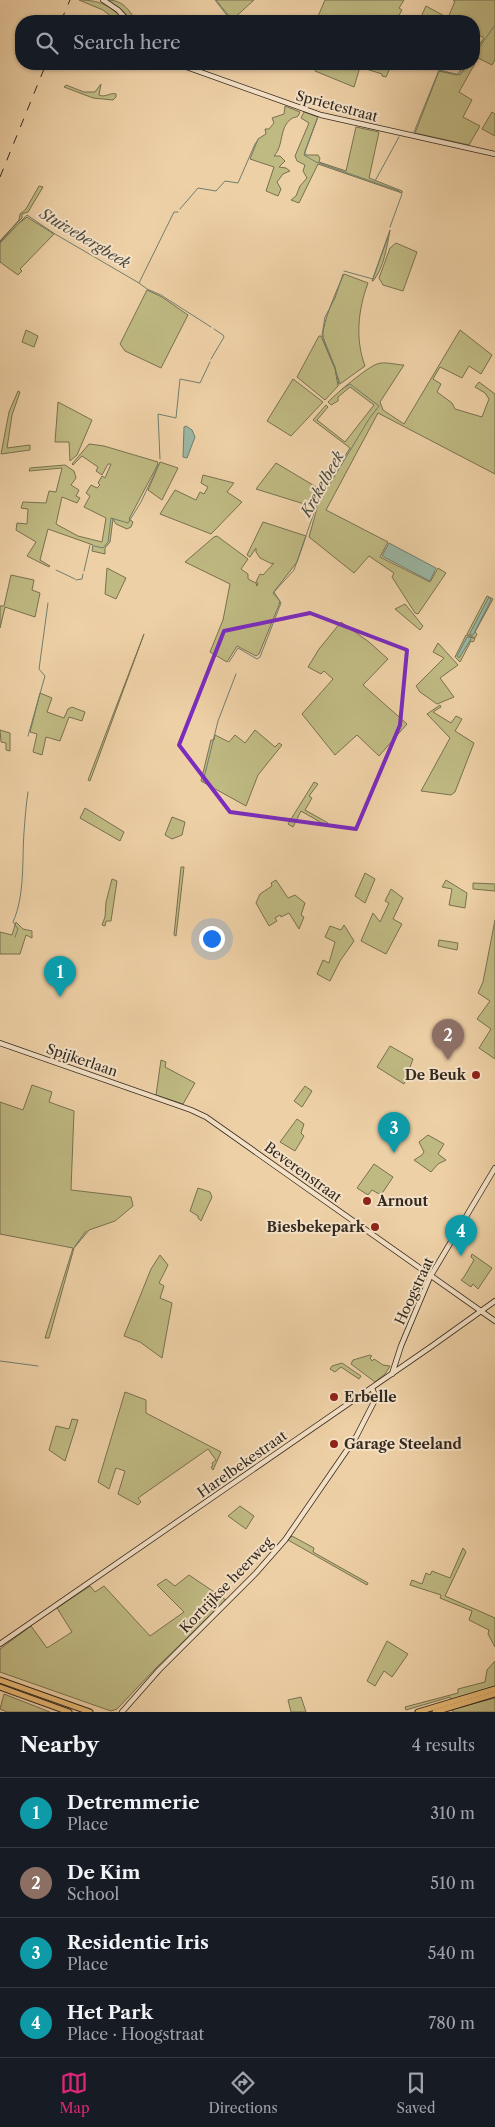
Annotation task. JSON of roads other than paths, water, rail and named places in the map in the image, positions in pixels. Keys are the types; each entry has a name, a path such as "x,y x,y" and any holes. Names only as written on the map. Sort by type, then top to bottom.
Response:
{"main road":[{"path":"0,1680 90,1712"},
{"path":"0,1687 69,1712"},
{"path":"418,1712 495,1689"},
{"path":"435,1712 495,1694"}],"street":[{"path":"103,0 123,15"},
{"name":"Sprietestraat","path":"195,70 321,115 495,154"},
{"name":"Spijkerlaan","path":"0,1043 156,1098"},
{"name":"Beverenstraat","path":"156,1098 191,1110 215,1123 430,1277 495,1321"},
{"name":"Hoogstraat","path":"392,1375 401,1346 430,1277 495,1168"},
{"name":"Harelbekestraat","path":"0,1644 392,1375 495,1301"},
{"name":"Kortrijkse heerweg","path":"122,1712 158,1670 256,1573 285,1540 358,1433 376,1398 372,1388"}],"waterway":[{"name":"Krekelbeek","path":"215,0 227,15"},
{"path":"480,46 495,25"},
{"path":"414,132 439,70"},
{"path":"439,70 460,75 464,70"},
{"name":"Krekelbeek","path":"317,119 304,155 316,162 399,191 402,194 390,227"},
{"path":"375,181 399,137"},
{"path":"180,209 198,188 216,191 225,181 238,183 258,140"},
{"name":"Stuivebergbeek","path":"178,212 174,212 139,283 211,327"},
{"name":"Stuivebergbeek","path":"0,242 27,215 55,234 139,283"},
{"name":"Krekelbeek","path":"344,271 373,279 388,237"},
{"name":"Krekelbeek","path":"339,385 335,367 322,335 325,317 335,298 343,274"},
{"path":"211,359 224,337 214,329"},
{"path":"160,459 158,414 176,418 180,379 200,383 210,362"},
{"name":"Krekelbeek","path":"229,662 238,648 257,659 260,657 281,603 274,592 294,570 316,507 369,419 379,406 350,384 341,390"},
{"path":"94,546 103,548 108,542 111,518 128,523 141,502 159,464"},
{"path":"84,571 90,545"},
{"path":"56,570 75,579"},
{"path":"76,580 82,579 83,574"},
{"path":"28,736 45,676 39,669 48,603"},
{"name":"Krekelbeek","path":"203,782 218,721 236,674"},
{"path":"15,937 18,929 13,922 20,901 28,792"},
{"path":"75,1246 86,1231"},
{"path":"0,1361 38,1366"}],"railway":[{"path":"64,15 70,0"},
{"path":"0,177 44,70"}],"place":[{"name":"Detremmerie","path":"60,997"},
{"name":"De Kim","path":"448,1060"},
{"name":"De Beuk","path":"476,1075"},
{"name":"Residentie Iris","path":"394,1153"},
{"name":"Arnout","path":"367,1201"},
{"name":"Biesbekepark","path":"375,1227"},
{"name":"Het Park","path":"461,1256"},
{"name":"Erbelle","path":"334,1397"},
{"name":"Garage Steeland","path":"334,1444"}]}
